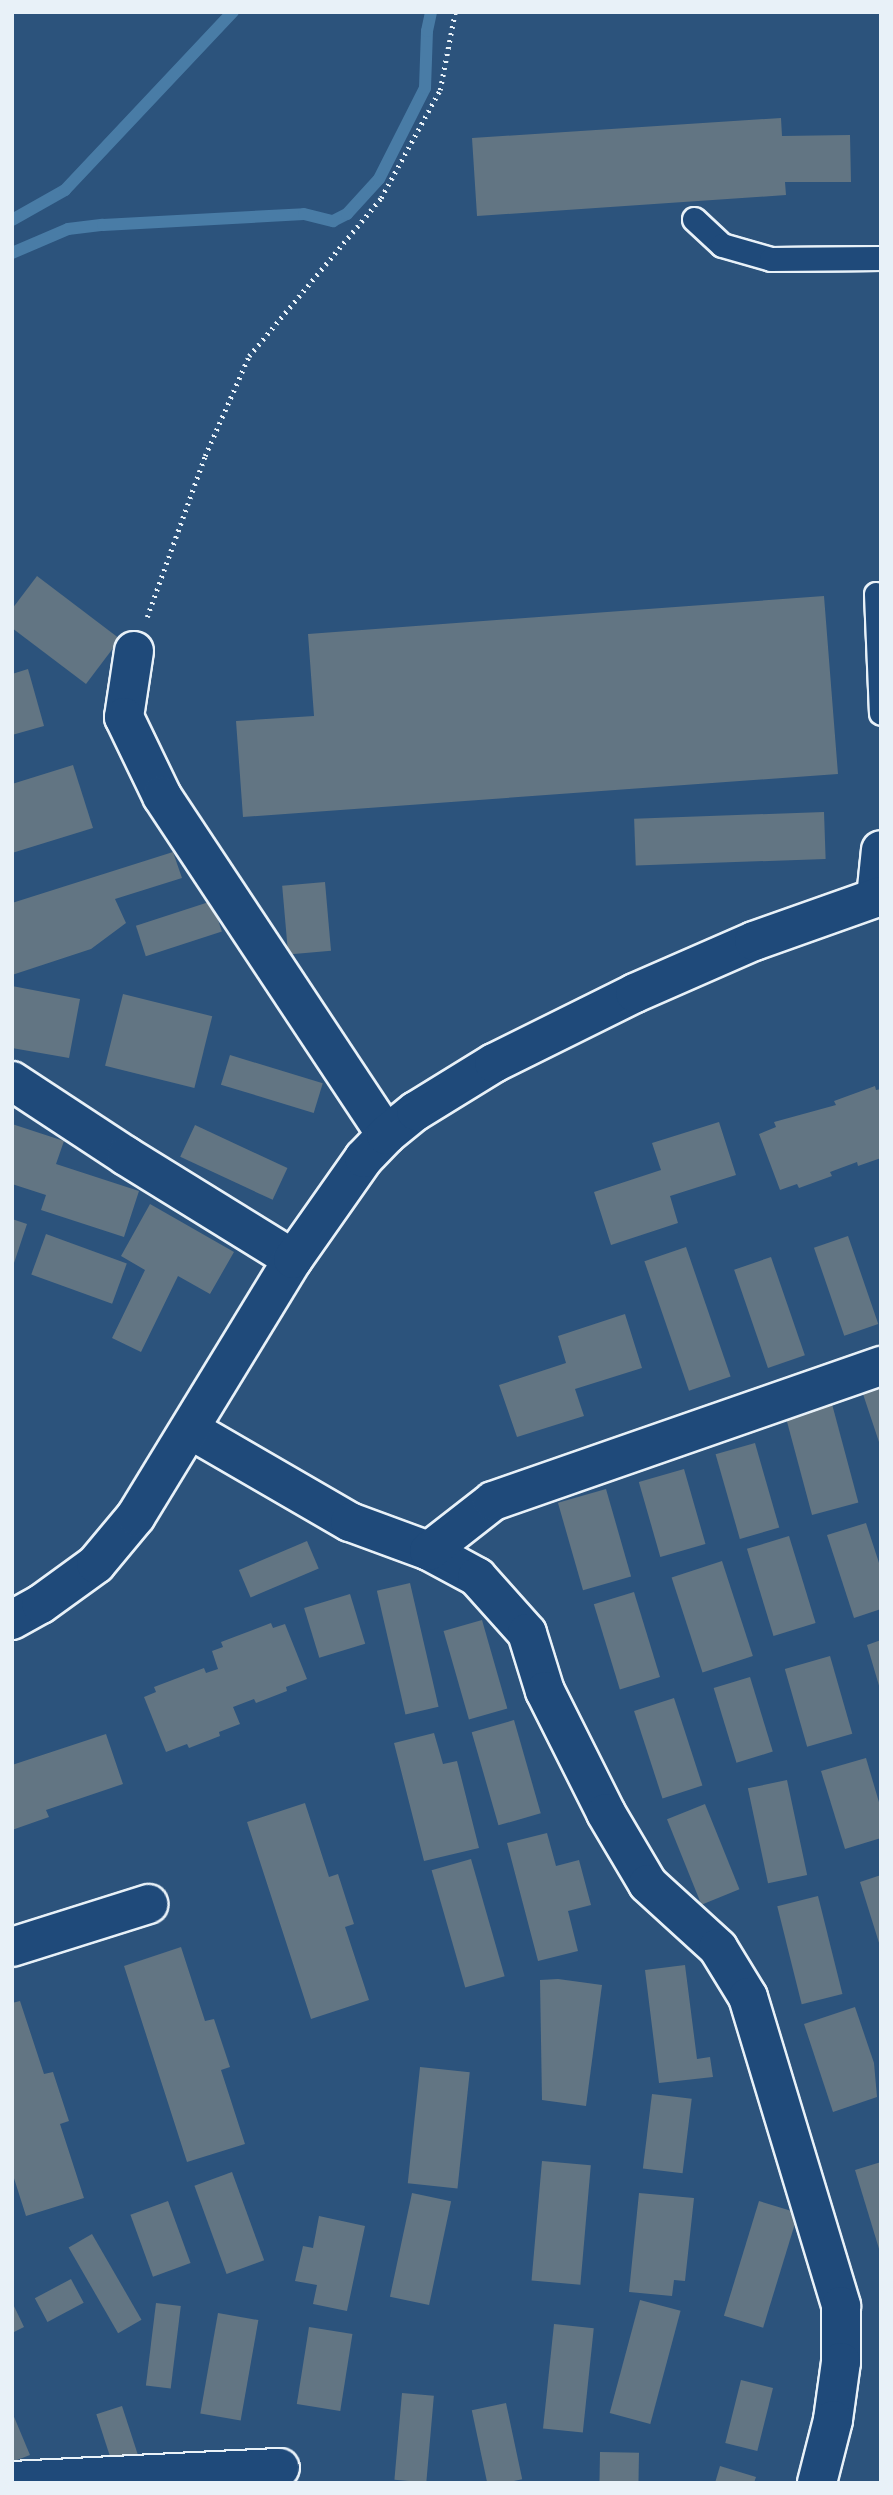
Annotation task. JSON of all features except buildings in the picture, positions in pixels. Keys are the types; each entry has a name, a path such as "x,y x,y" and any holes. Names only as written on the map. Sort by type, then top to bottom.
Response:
{"street":[{"path":"134,651 124,717 162,796 386,1135"},
{"path":"12,1620 41,1604 96,1564 136,1516 191,1430 293,1259 364,1158 386,1135 416,1111 494,1063 635,993 754,941 878,897 881,850"},
{"path":"12,1081 126,1156 293,1259"},
{"path":"429,1551 493,1501 881,1366"},
{"path":"191,1430 350,1522 429,1551 477,1577 527,1633 545,1691 606,1813 648,1884 718,1948 748,1997 841,2306 841,2362 833,2420 817,2483"},
{"path":"12,1947 148,1904"},
{"path":"12,2481 280,2468"}],"lane":[{"path":"694,219 722,245 771,259 881,258"},
{"path":"876,594 881,713"}],"path":[{"path":"134,651 205,456 248,356 381,198 440,90 455,12"}],"waterway":[{"path":"12,220 65,190 233,12"},
{"path":"12,253 68,229 304,214 333,221 347,214 379,179 425,88 427,31 431,12"}]}
